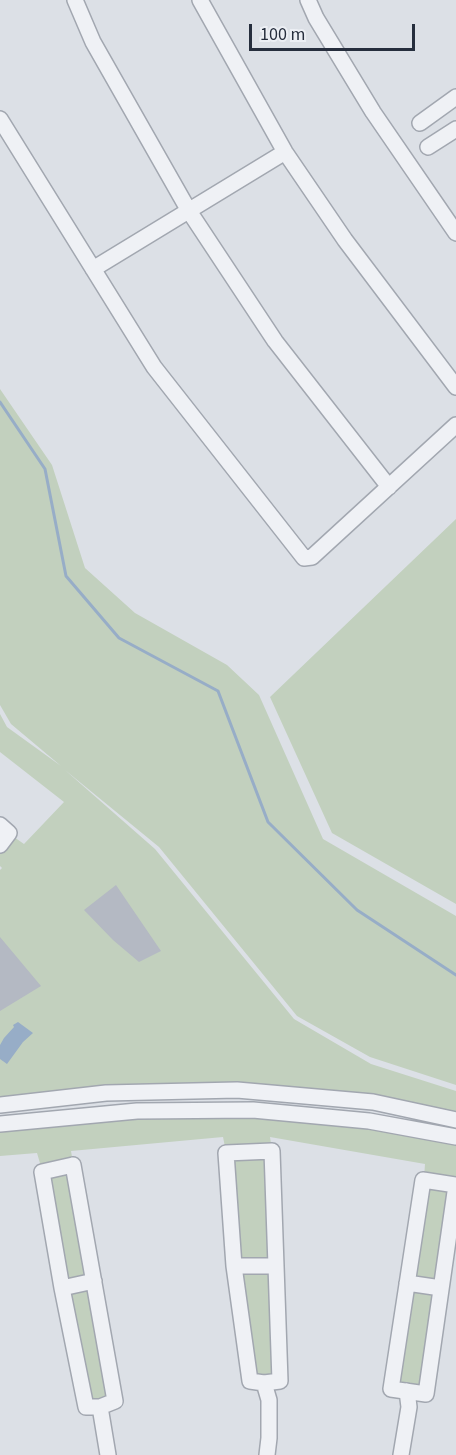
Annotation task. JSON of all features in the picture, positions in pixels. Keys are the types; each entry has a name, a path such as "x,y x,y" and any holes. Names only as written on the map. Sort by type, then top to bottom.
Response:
{"street":[{"path":"75,0 93,42 189,210 275,341 389,487"},
{"path":"200,0 285,152 345,240 456,387"},
{"path":"308,0 316,18 373,112 456,232"},
{"path":"420,123 456,97"},
{"path":"0,118 154,367 304,558 312,557 456,425"},
{"path":"428,147 456,129"},
{"path":"93,269 285,152"},
{"path":"0,825 9,833 0,845"},
{"path":"0,1105 106,1093 237,1090 373,1102 456,1120"},
{"path":"0,1124 137,1111 253,1110 369,1121 456,1137"},
{"path":"272,1151 275,1266 280,1381 264,1387 250,1381 234,1266 226,1153 272,1151"},
{"path":"73,1165 94,1281 115,1401 100,1407 86,1407 42,1172 73,1165"},
{"path":"423,1180 456,1185 426,1394 407,1395 391,1389 407,1283 423,1180"},
{"path":"234,1266 275,1266"},
{"path":"62,1287 94,1281"},
{"path":"407,1283 441,1288"},
{"path":"264,1387 262,1439 267,1453"},
{"path":"393,1455 400,1409 407,1395"},
{"path":"401,1455 409,1407 407,1395"},
{"path":"100,1407 108,1455"}],"green space":[{"path":"0,389 52,465 85,568 135,613 227,665 259,695 323,839 456,916 456,1085 370,1057 297,1016 159,847 65,770 155,849 294,1019 371,1064 456,1091 456,1119 298,1092 0,1104 0,870 2,868 0,849 11,835 24,844 64,802 0,752 0,714 7,727 61,766 11,724 0,705"},
{"path":"456,519 456,904 332,833 270,697"},
{"path":"253,1112 456,1140 456,1183 424,1178 425,1164 270,1137 272,1150 226,1152 223,1137 71,1151 73,1163 42,1170 37,1153 0,1156 0,1126 137,1113"},
{"path":"268,1156 272,1261 239,1260 232,1158"},
{"path":"70,1169 89,1276 66,1283 48,1175"},
{"path":"426,1183 453,1187 439,1285 411,1281"},
{"path":"270,1271 274,1375 254,1375 240,1272"},
{"path":"90,1286 111,1398 89,1405 68,1291"},
{"path":"411,1288 437,1292 424,1390 394,1386"}],"water":[{"path":"18,1022 33,1033 23,1042 7,1064 0,1059 0,1045 14,1027 13,1025"}],"building":[{"path":"116,885 161,951 139,962 113,940 84,910"},
{"path":"0,937 41,986 0,1011"}],"waterway":[{"path":"0,402 45,469 66,576 119,638 218,691 268,822 357,910 456,975"}]}
